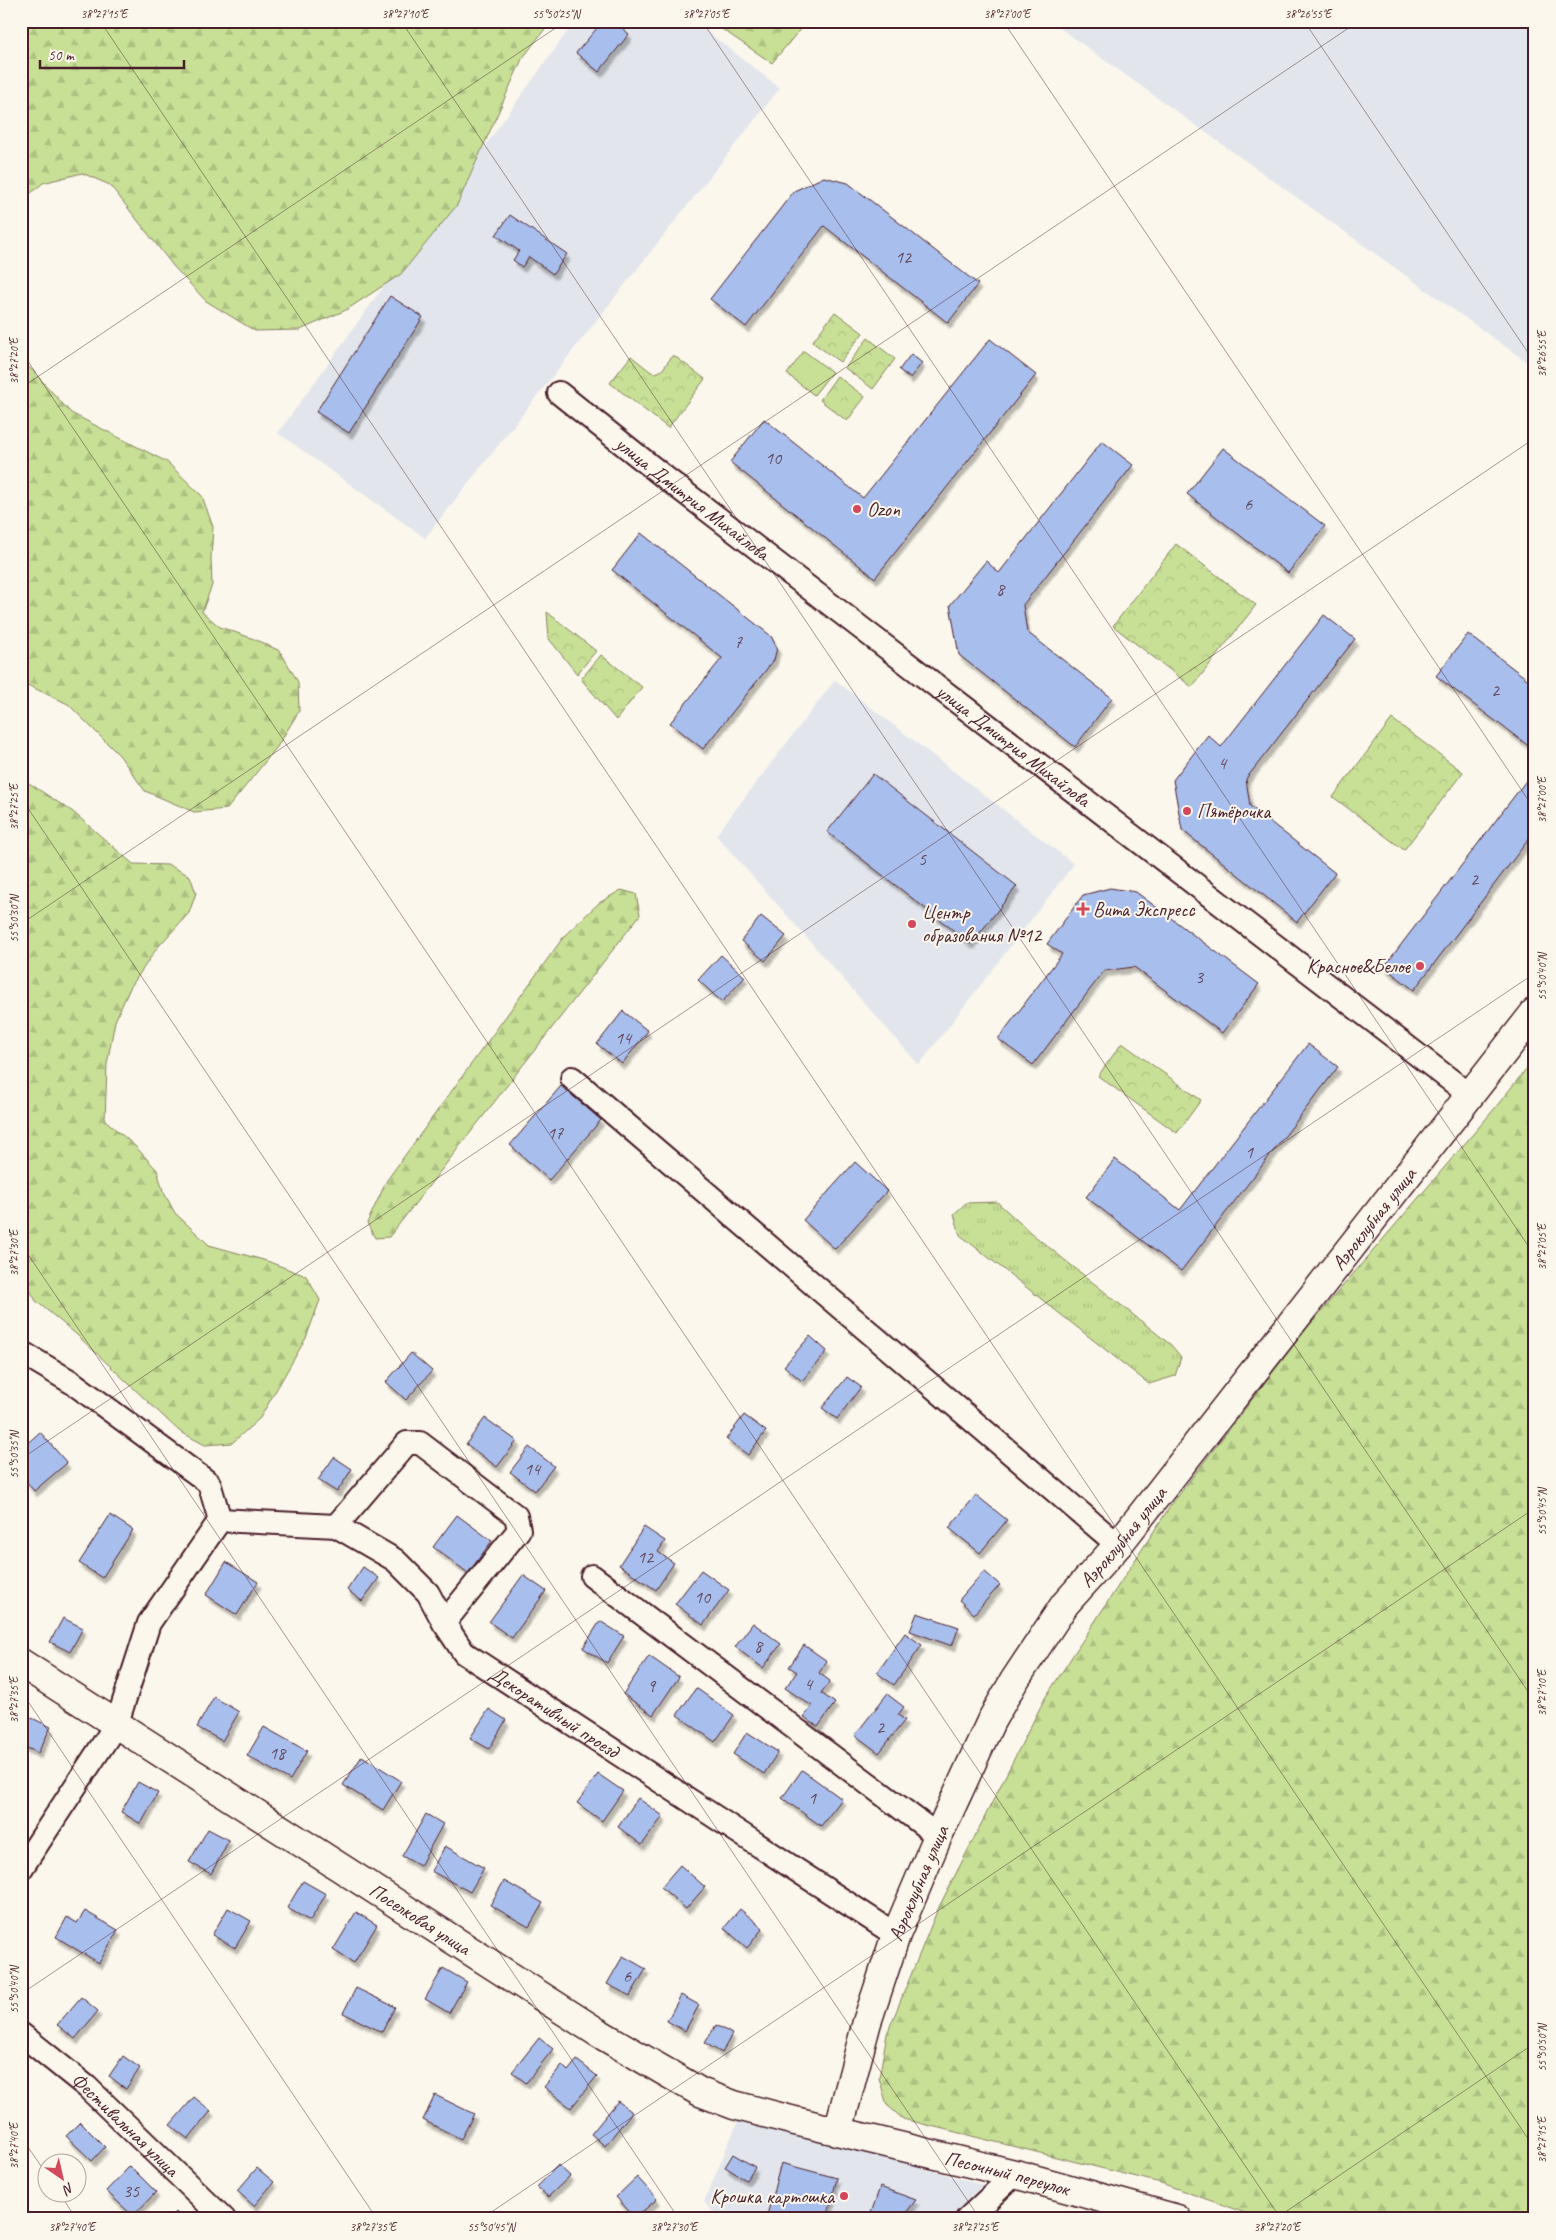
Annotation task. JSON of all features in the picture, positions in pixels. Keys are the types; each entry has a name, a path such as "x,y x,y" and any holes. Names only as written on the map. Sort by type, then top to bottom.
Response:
{"street":[{"name":"улица Дмитрия Михайлова","path":"559,393 776,563 1470,1095"},
{"name":"Аэроклубная улица","path":"838,2130 868,2022 896,1935 990,1721 1014,1681 1065,1604 1118,1545 1535,1012"},
{"path":"572,1078 1118,1545"},
{"path":"21,1352 72,1383 209,1483 220,1520 150,1623 117,1723 21,1869"},
{"path":"336,1526 407,1443 420,1443 516,1516 520,1530 444,1623"},
{"name":"Декоративный проезд","path":"220,1520 336,1526 395,1560 428,1593 444,1623 464,1653 896,1935"},
{"path":"592,1576 938,1836"},
{"name":"Поселковая улица","path":"21,1663 597,2032 660,2070 700,2092 734,2105 838,2130"},
{"name":"Фестивальная улица","path":"21,2034 87,2087 224,2219"},
{"name":"Песочный переулок","path":"838,2130 1014,2174 1176,2219"},
{"path":"967,2219 1014,2174"}],"shaded area":[{"path":"575,21 694,21 780,88 425,538 278,433"},
{"path":"1050,21 1535,21 1535,368"},
{"name":"Центр образования №12","path":"835,680 1074,864 919,1065 716,835"},
{"path":"740,2116 983,2185 949,2219 719,2219 704,2202"}],"green space":[{"path":"21,21 551,21 522,59 457,205 401,274 346,310 300,330 255,331 206,301 174,267 110,185 82,173 43,183 21,201"},
{"path":"710,21 807,21 772,63"},
{"path":"835,312 863,333 840,362 812,342"},
{"path":"868,338 895,359 873,389 845,368"},
{"path":"804,351 832,372 814,395 787,374"},
{"path":"673,355 705,379 668,428 610,383 631,356 651,372 656,373 662,370"},
{"path":"21,361 32,370 71,413 167,462 202,496 213,527 212,585 202,612 220,627 280,651 298,682 299,711 277,747 227,809 194,812 145,791 120,756 68,704 21,682"},
{"path":"837,376 865,397 847,421 820,400"},
{"path":"1176,544 1256,605 1192,687 1113,626"},
{"path":"547,612 596,651 577,674 549,639"},
{"path":"601,655 642,687 616,720 581,679"},
{"path":"1392,719 1463,772 1404,850 1333,797"},
{"path":"21,778 73,812 133,864 169,865 190,876 196,893 189,913 157,948 130,988 115,1021 107,1064 105,1120 136,1147 157,1170 163,1191 175,1213 209,1245 267,1261 306,1276 320,1300 306,1338 260,1418 232,1443 205,1445 179,1431 77,1335 36,1301 21,1274"},
{"path":"621,890 636,894 640,915 389,1237 375,1238 367,1223 387,1180 565,935 599,903"},
{"path":"1122,1043 1201,1100 1177,1133 1098,1076"},
{"path":"1535,1058 1535,2219 1262,2219 1161,2183 903,2119 887,2105 879,2078 887,2034 937,1911 1045,1698 1171,1505 1307,1328 1491,1113"},
{"path":"997,1202 1031,1233 1171,1345 1181,1357 1175,1376 1149,1384 960,1235 954,1214 966,1203"}],"building":[{"path":"603,21 614,21 629,34 599,72 576,53"},
{"path":"824,177 848,183 978,284 948,323 824,226 746,327 710,299 794,191"},
{"path":"510,215 567,254 553,274 529,257 522,267 513,260 519,251 496,235"},
{"path":"390,296 423,317 349,433 316,412"},
{"path":"990,339 1036,375 875,578 730,462 764,419 863,498"},
{"path":"911,354 922,363 910,378 899,370"},
{"path":"1102,441 1133,465 1023,605 1027,632 1112,698 1075,747 959,655 950,605 986,561 999,573"},
{"path":"1223,448 1325,526 1288,573 1187,494"},
{"path":"641,533 771,636 777,648 774,660 703,749 670,723 722,658 612,570"},
{"path":"1324,615 1355,639 1246,779 1250,806 1335,873 1297,922 1182,830 1173,780 1208,735 1221,747"},
{"path":"1468,634 1535,685 1535,751 1436,676"},
{"path":"1535,769 1535,831 1414,990 1384,967"},
{"path":"873,774 1017,886 971,944 827,832"},
{"path":"1110,888 1136,892 1259,984 1222,1033 1134,967 1104,971 1033,1065 998,1039 1062,954 1047,944 1083,895"},
{"path":"761,916 786,936 765,961 741,941"},
{"path":"721,955 745,977 722,1002 698,980"},
{"path":"623,1011 648,1031 622,1064 597,1044"},
{"path":"1308,1044 1338,1067 1181,1271 1086,1197 1115,1159 1180,1210"},
{"path":"561,1086 601,1120 549,1180 510,1145"},
{"path":"855,1162 887,1191 835,1249 803,1220"},
{"path":"810,1336 827,1351 802,1381 784,1366"},
{"path":"411,1353 432,1371 406,1400 386,1382"},
{"path":"847,1377 861,1387 837,1419 822,1408"},
{"path":"744,1415 766,1431 748,1455 726,1439"},
{"path":"485,1418 517,1441 497,1467 466,1444"},
{"path":"40,1432 67,1463 34,1491 21,1475 21,1449"},
{"path":"529,1447 554,1466 535,1491 510,1472"},
{"path":"334,1457 352,1469 337,1492 318,1480"},
{"path":"976,1495 1007,1520 980,1553 949,1528"},
{"path":"110,1515 133,1530 102,1578 79,1563"},
{"path":"457,1515 492,1541 468,1573 433,1547"},
{"path":"644,1527 665,1541 658,1552 674,1563 656,1590 619,1565"},
{"path":"226,1562 258,1582 237,1615 206,1595"},
{"path":"363,1567 379,1578 362,1601 347,1590"},
{"path":"701,1570 729,1590 703,1625 675,1604"},
{"path":"984,1571 1000,1585 974,1614 959,1600"},
{"path":"523,1575 546,1591 512,1638 489,1622"},
{"path":"917,1613 959,1627 952,1646 910,1631"},
{"path":"63,1618 83,1628 70,1652 50,1642"},
{"path":"600,1621 624,1636 607,1663 583,1648"},
{"path":"753,1623 781,1644 763,1668 735,1647"},
{"path":"905,1633 922,1645 894,1685 877,1673"},
{"path":"804,1645 827,1661 819,1673 830,1681 821,1693 835,1703 818,1727 804,1717 812,1706 785,1688 797,1672 789,1667"},
{"path":"649,1656 679,1677 653,1715 623,1694"},
{"path":"696,1688 734,1715 715,1742 677,1715"},
{"path":"887,1694 904,1707 898,1715 905,1720 879,1753 855,1735"},
{"path":"214,1697 239,1712 222,1741 197,1727"},
{"path":"489,1709 506,1720 489,1749 470,1738"},
{"path":"21,1713 51,1727 38,1753 21,1745"},
{"path":"264,1727 307,1751 290,1780 247,1756"},
{"path":"747,1732 778,1752 764,1774 733,1754"},
{"path":"362,1756 401,1781 383,1810 343,1785"},
{"path":"802,1770 842,1799 821,1826 782,1798"},
{"path":"598,1774 623,1791 602,1821 577,1803"},
{"path":"138,1782 158,1793 141,1824 121,1812"},
{"path":"638,1798 663,1816 642,1845 618,1827"},
{"path":"426,1814 443,1824 420,1866 402,1856"},
{"path":"208,1829 229,1840 211,1874 189,1862"},
{"path":"445,1846 484,1868 470,1892 431,1871"},
{"path":"680,1865 705,1887 686,1909 661,1887"},
{"path":"303,1881 326,1894 310,1921 287,1908"},
{"path":"504,1881 543,1903 529,1927 490,1905"},
{"path":"228,1908 251,1921 235,1948 212,1935"},
{"path":"740,1909 763,1928 747,1948 724,1928"},
{"path":"85,1911 118,1930 99,1963 56,1937 67,1917 77,1923"},
{"path":"356,1912 377,1925 354,1963 333,1950"},
{"path":"623,1956 646,1969 630,1996 607,1984"},
{"path":"443,1968 467,1982 449,2013 425,1999"},
{"path":"356,1988 395,2007 382,2032 343,2013"},
{"path":"681,1995 699,2005 685,2031 667,2021"},
{"path":"81,1997 98,2011 75,2039 57,2025"},
{"path":"716,2025 732,2034 722,2053 705,2043"},
{"path":"539,2038 553,2049 526,2083 512,2072"},
{"path":"123,2056 140,2068 126,2089 109,2076"},
{"path":"577,2060 597,2076 571,2108 544,2087 562,2065 568,2071"},
{"path":"435,2095 474,2114 461,2139 423,2120"},
{"path":"194,2097 211,2111 188,2139 170,2125"},
{"path":"618,2101 632,2112 605,2146 591,2134"},
{"path":"80,2122 105,2147 92,2161 88,2157 88,2152 83,2152 66,2136"},
{"path":"733,2154 755,2167 746,2180 725,2167"},
{"path":"781,2163 837,2178 827,2219 766,2219"},
{"path":"558,2165 570,2176 548,2197 537,2187"},
{"path":"130,2166 156,2192 133,2216 106,2191"},
{"path":"257,2168 274,2182 254,2206 237,2191"},
{"path":"637,2177 657,2199 635,2218 616,2197"},
{"path":"880,2187 916,2200 901,2219 869,2219"},
{"path":"296,2211 306,2219 289,2219"},
{"path":"176,2212 183,2219 169,2219"}],"place":[{"name":"Ozon","path":"857,509"},
{"name":"Пятёрочка","path":"1187,811"},
{"name":"Вита Экспресс","path":"1083,909"},
{"name":"Центр образования №12","path":"912,924"},
{"name":"Красное&Белое","path":"1420,966"},
{"name":"Крошка картошка","path":"844,2196"}]}
